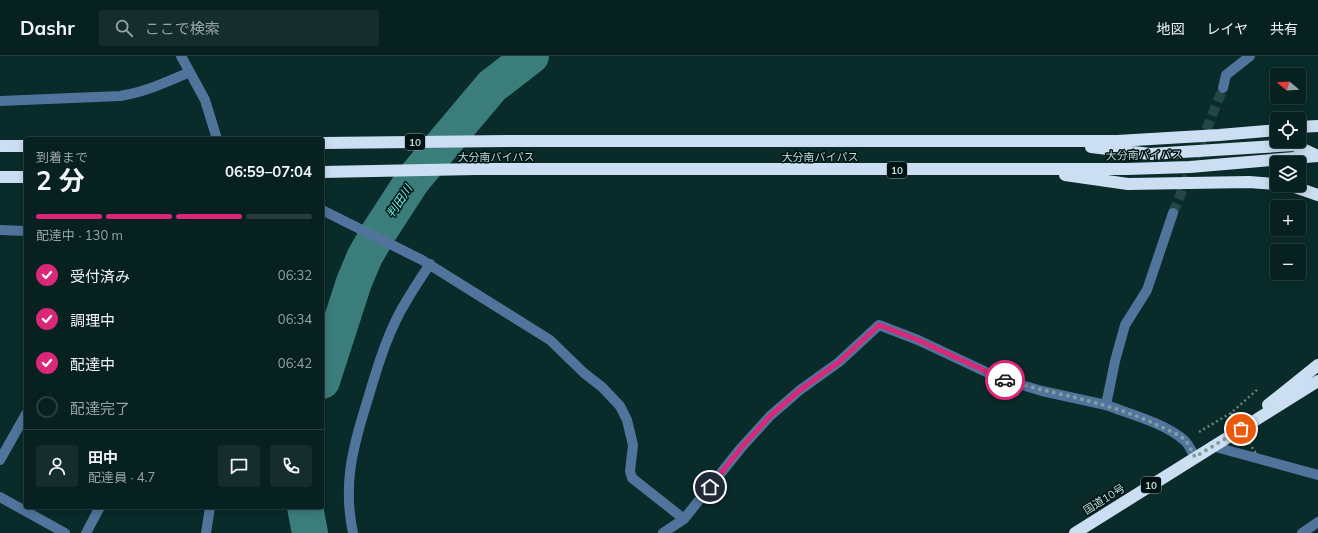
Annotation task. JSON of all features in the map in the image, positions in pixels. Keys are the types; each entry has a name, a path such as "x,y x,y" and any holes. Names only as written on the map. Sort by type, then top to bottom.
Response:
{"highway":[{"path":"1306,127 1318,126"},
{"name":"大分南バイパス","path":"324,143 508,141 1118,141 1270,131"},
{"path":"1038,141 1150,154 1294,145 1318,156"},
{"path":"0,146 24,146"},
{"name":"大分南バイパス","path":"324,172 476,170 1021,170 1190,168 1318,156"},
{"path":"1021,170 1128,184 1249,182 1270,184"},
{"path":"0,177 24,176"},
{"path":"1306,191 1318,196"},
{"name":"国道10号","path":"1228,437 1318,365"},
{"name":"国道10号","path":"1075,533 1318,381"}],"street":[{"path":"182,56 205,100 216,137"},
{"path":"1222,88 1226,75 1250,56"},
{"path":"0,101 120,96 134,94 190,72"},
{"path":"324,211 426,262 550,340 584,373 602,387 620,406 627,420 633,445 630,471 632,478 684,519"},
{"path":"1106,406 1115,361 1125,325 1147,290 1173,213"},
{"path":"0,230 24,231"},
{"path":"354,533 348,511 348,477 355,441 379,361 394,324 426,262"},
{"path":"662,533 684,519 741,448 770,416 800,390 839,362 879,325 918,340 1001,379 1042,391 1106,406 1147,420 1174,433 1186,442 1195,457"},
{"path":"0,460 24,418"},
{"path":"1212,446 1318,475"},
{"path":"0,497 65,533"},
{"path":"86,533 99,509"},
{"path":"206,533 210,509"},
{"path":"1302,533 1318,522"}],"path":[{"path":"1199,432 1231,412 1260,388"},
{"path":"1231,412 1256,452 1258,450"}],"waterway":[{"name":"判田川","path":"324,375 354,282 365,256 412,181 492,86 531,56"},
{"name":"判田川","path":"305,509 310,533"}],"tunnel":[{"path":"1173,213 1223,88"}],"way so far":[{"path":"1005,380 1042,391 1106,406 1147,420 1174,433 1186,442 1195,457 1241,429"}],"route":[{"path":"710,487 741,448 770,416 800,390 839,362 879,325 918,340 1005,380"}]}
